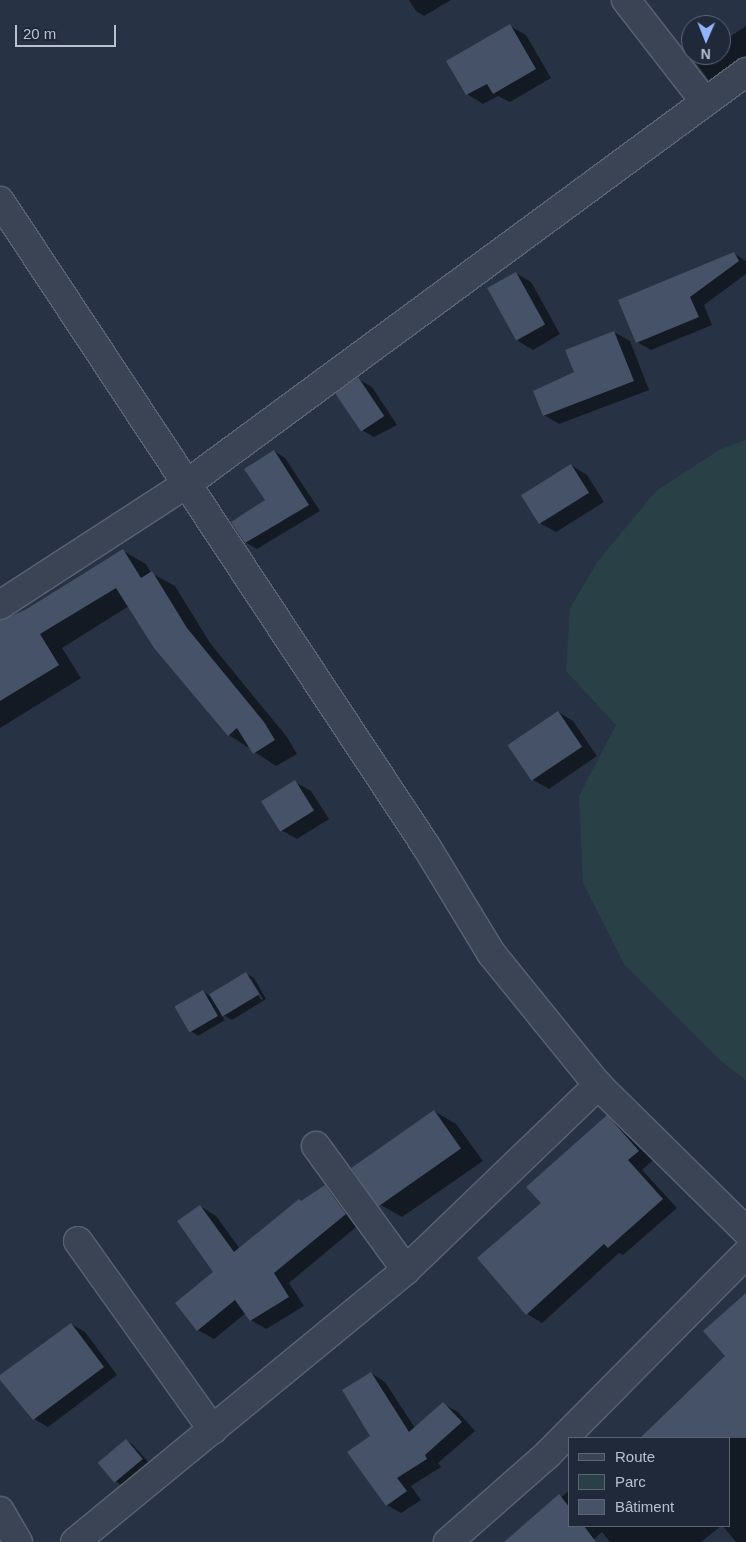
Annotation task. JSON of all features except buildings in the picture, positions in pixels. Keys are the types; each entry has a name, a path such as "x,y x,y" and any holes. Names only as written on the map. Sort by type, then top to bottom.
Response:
{"street":[{"path":"626,0 705,102"},
{"path":"0,605 188,483 746,72"},
{"path":"0,201 426,846 491,953 598,1085 746,1231"},
{"path":"75,1542 406,1270 598,1085"},
{"path":"316,1146 406,1270"},
{"path":"78,1241 213,1430"},
{"path":"448,1542 548,1454 746,1254"},
{"path":"0,1511 18,1542"}],"green space":[{"path":"746,440 746,1080 721,1061 624,964 583,883 579,796 616,725 566,671 570,608 598,561 656,491 719,450"}]}
